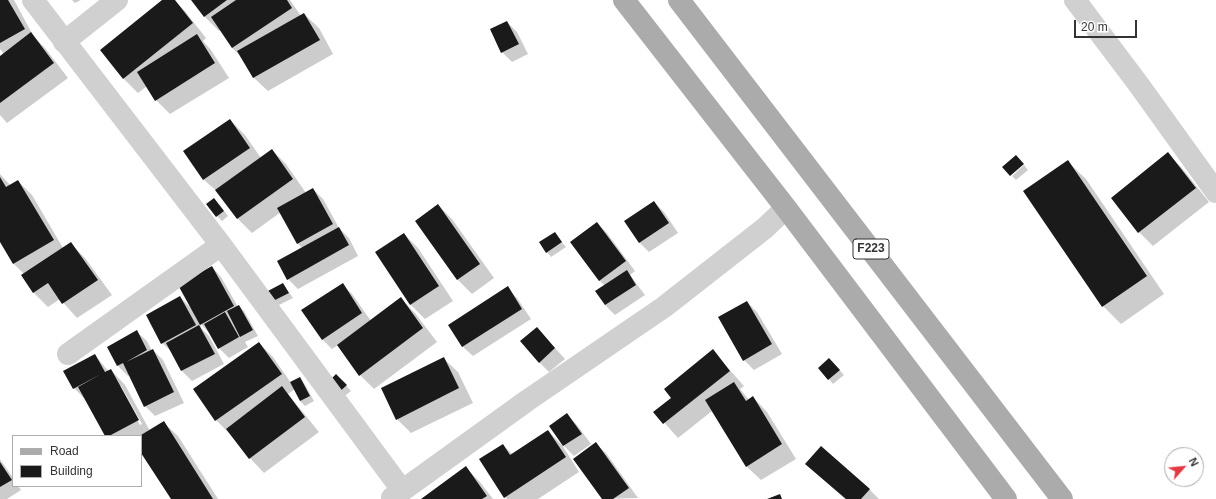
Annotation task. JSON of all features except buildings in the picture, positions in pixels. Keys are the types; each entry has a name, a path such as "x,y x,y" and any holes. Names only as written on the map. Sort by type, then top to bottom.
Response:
{"main road":[{"path":"624,0 786,208 1006,499"},
{"name":"F223","path":"679,0 1062,499"}],"street":[{"path":"33,0 221,245 397,495 528,400 633,329 765,228 786,208"},
{"path":"64,42 117,0"},
{"path":"1075,0 1139,84 1216,192"},
{"path":"68,354 221,245"}]}
